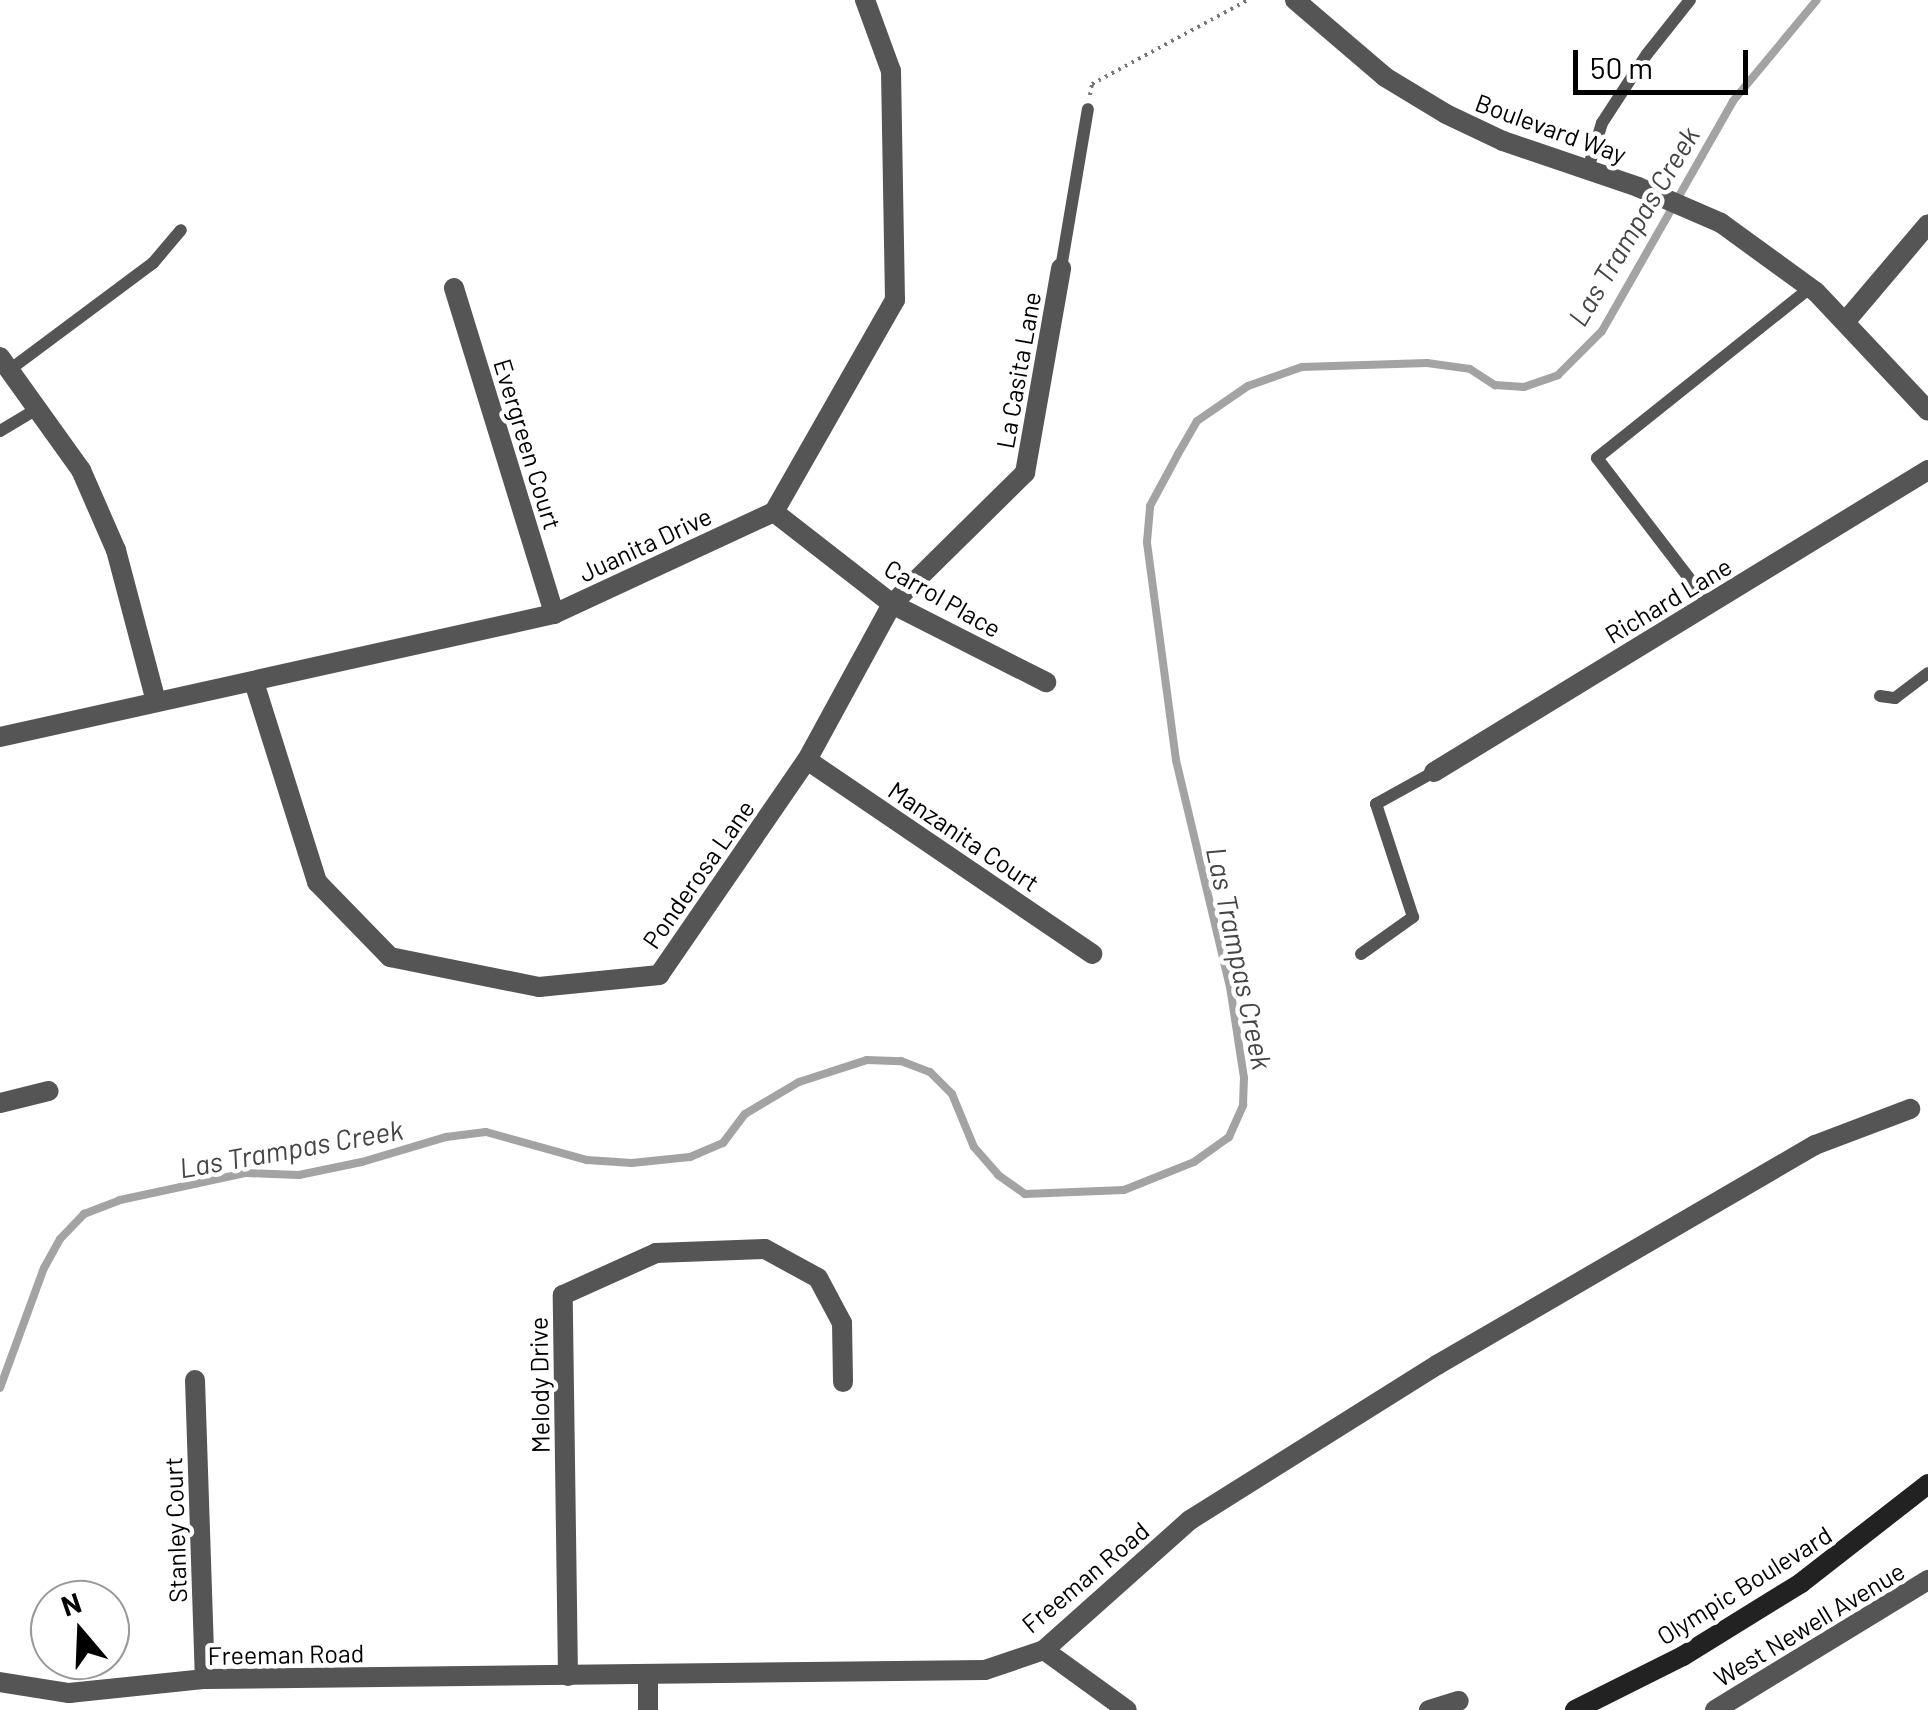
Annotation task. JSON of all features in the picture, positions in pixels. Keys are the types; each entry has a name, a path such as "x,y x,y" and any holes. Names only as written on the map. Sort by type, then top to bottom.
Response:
{"main road":[{"name":"Olympic Boulevard","path":"1575,1710 1683,1656 1801,1583 1892,1516 1928,1484"}],"street":[{"path":"774,512 894,300 891,70 865,0"},
{"name":"Boulevard Way","path":"1295,0 1385,77 1446,114 1503,141 1638,187 1721,222 1810,288 1928,411"},
{"path":"1846,322 1928,224"},
{"name":"La Casita Lane","path":"892,604 1025,473 1061,268"},
{"name":"Evergreen Court","path":"454,288 554,614"},
{"path":"8,373 40,407 81,470 116,550 156,701"},
{"name":"Richard Lane","path":"1434,772 1928,470"},
{"name":"Carrol Place","path":"774,512 892,604 1046,682"},
{"name":"Juanita Drive","path":"0,737 554,614 774,512"},
{"name":"Ponderosa Lane","path":"254,682 317,882 390,957 540,987 659,976 807,760 892,604"},
{"name":"Manzanita Court","path":"807,760 1092,954"},
{"path":"0,1103 49,1091"},
{"name":"Freeman Road","path":"0,1682 69,1693 205,1679 985,1670 1044,1650 1190,1520 1404,1386 1815,1145 1910,1109"},
{"name":"Melody Drive","path":"568,1676 563,1295 656,1253 764,1249 818,1278 842,1323 844,1382"},
{"name":"Stanley Court","path":"195,1380 205,1679"},
{"name":"West Newell Avenue","path":"1715,1710 1928,1580"},
{"path":"1044,1650 1126,1710"},
{"path":"648,1676 648,1710"},
{"path":"1429,1710 1459,1700"}],"lane":[{"path":"1588,169 1602,124 1647,54 1690,0"},
{"path":"1061,268 1088,109"},
{"path":"8,373 153,263 181,230"},
{"path":"1710,604 1596,458 1810,288"},
{"path":"0,431 40,407"},
{"path":"1880,696 1895,698 1928,673"},
{"path":"1361,954 1413,917 1376,804 1434,772"}],"path":[{"path":"1088,109 1092,84 1248,0"}],"waterway":[{"name":"Las Trampas Creek","path":"0,1388 44,1268 60,1239 84,1214 120,1200 246,1173 299,1175 362,1162 446,1137 486,1132 587,1160 632,1163 690,1157 723,1143 745,1114 799,1082 867,1060 901,1061 930,1072 952,1094 974,1147 998,1175 1025,1194 1124,1190 1194,1162 1229,1137 1243,1105 1244,1078 1230,987 1176,760 1147,542 1150,506 1197,421 1248,386 1302,367 1427,363 1470,369 1495,385 1524,387 1558,375 1602,331 1733,101 1817,0"}]}
